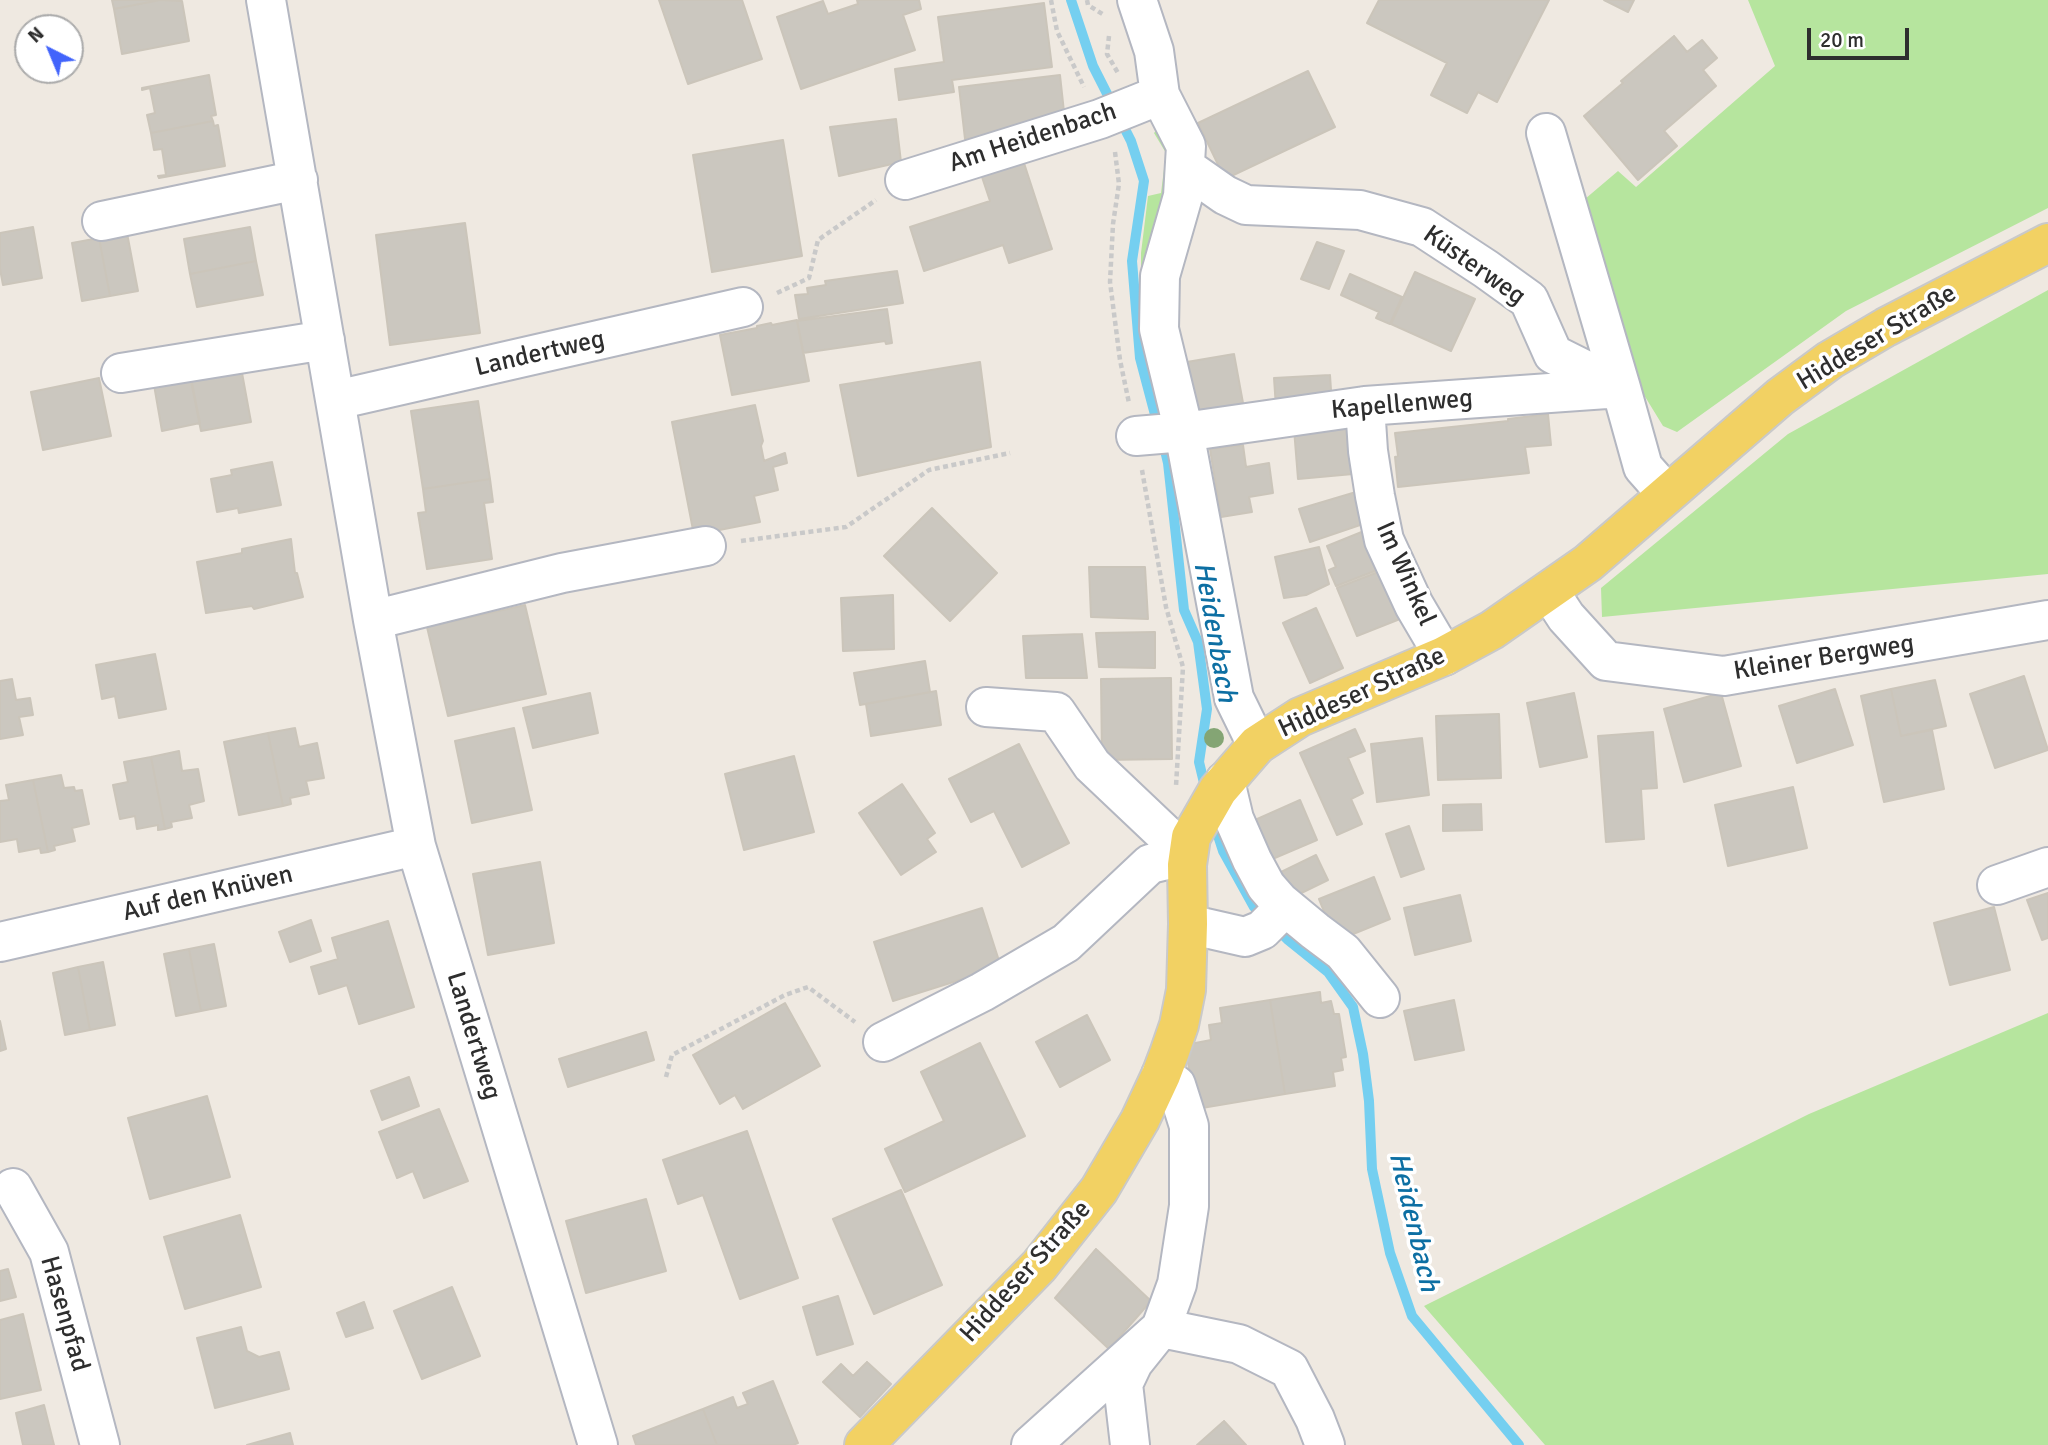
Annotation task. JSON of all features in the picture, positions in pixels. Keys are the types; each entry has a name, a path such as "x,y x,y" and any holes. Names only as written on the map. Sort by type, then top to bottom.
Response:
{"main road":[{"name":"Hiddeser Straße","path":"864,1445 1048,1255 1099,1190 1140,1121 1161,1075 1178,1025 1186,990 1192,840 1222,785 1257,745 1300,717 1444,656 1492,630 1588,563 1780,397 1830,360 1886,327 2048,243"}],"street":[{"name":"Landertweg","path":"266,0 373,620 416,846 598,1445"},
{"path":"1137,0 1154,51 1132,106 1186,146 1183,196 1160,276 1159,329 1184,432 1234,698 1257,745"},
{"name":"Am Heidenbach","path":"905,180 1132,106"},
{"path":"1546,133 1643,467 1666,494"},
{"name":"Küsterweg","path":"1185,167 1225,195 1246,205 1360,210 1422,227 1529,300 1553,354 1621,388"},
{"path":"102,221 298,180"},
{"name":"Landertweg","path":"336,400 743,307"},
{"path":"121,373 326,340"},
{"name":"Kapellenweg","path":"1184,432 1365,406 1621,388"},
{"name":"Im Winkel","path":"1365,406 1368,451 1384,540 1414,605 1444,656"},
{"path":"1136,436 1184,432"},
{"path":"373,620 562,573 706,546"},
{"name":"Kleiner Bergweg","path":"1549,591 1566,617 1606,661 1724,676 2048,620"},
{"path":"883,1042 982,992 1066,943 1150,864 1192,840 1092,765 1056,712 986,707"},
{"path":"1222,785 1234,819 1266,886 1273,916"},
{"name":"Auf den Knüven","path":"0,942 416,846"},
{"path":"1997,885 2048,867"},
{"path":"1188,924 1245,937 1273,916"},
{"path":"1273,916 1315,931 1343,952 1380,998"},
{"path":"1130,1445 1123,1384 1133,1363 1161,1328 1177,1284 1189,1206 1189,1126 1176,1085 1161,1075"},
{"name":"Hasenpfad","path":"13,1188 49,1252 100,1445"},
{"path":"1031,1445 1161,1328"},
{"path":"1161,1328 1239,1344 1289,1369 1325,1445"}],"path":[{"path":"743,307 809,278 818,240 905,180"},
{"path":"706,546 846,527 929,470 1010,453"},
{"path":"666,1077 672,1055 785,995 808,987 883,1042"}],"green space":[{"path":"1748,0 2048,0 2048,208 1846,311 1677,432 1663,426 1633,377 1585,199 1618,171 1636,187 1775,66"},
{"path":"1162,124 1177,151 1141,286 1141,253 1148,196 1161,193 1166,153 1154,133"},
{"path":"2048,290 2048,574 1602,617 1601,588 1788,434"},
{"path":"2048,1013 2048,1445 1545,1445 1424,1306 1809,1114"}],"building":[{"path":"112,0 160,0 114,9"},
{"path":"160,0 182,1 189,41 122,54 114,9"},
{"path":"659,0 742,0 762,59 688,84"},
{"path":"857,0 919,0 921,9 903,15 915,50 801,89 777,17 823,1 828,14 858,4"},
{"path":"1379,0 1549,0 1497,102 1478,92 1467,113 1431,95 1447,63 1367,23"},
{"path":"1604,0 1634,0 1628,12"},
{"path":"1044,3 1052,67 952,80 954,92 899,100 895,69 944,62 938,17"},
{"path":"1674,36 1687,52 1702,40 1717,58 1703,70 1716,86 1664,131 1677,146 1638,180 1584,116"},
{"path":"1308,71 1335,127 1225,179 1198,123"},
{"path":"209,75 216,115 211,116 213,121 151,133 147,115 155,113 150,88 142,88"},
{"path":"1060,75 1065,121 1010,127 1011,133 965,139 959,87"},
{"path":"896,119 901,162 839,176 830,127"},
{"path":"213,121 214,126 218,125 225,166 159,178 158,176 166,175 162,149 154,150 151,133"},
{"path":"783,140 802,256 712,272 693,155"},
{"path":"1023,160 1052,249 1009,263 1003,245 924,271 910,227 990,201 981,174"},
{"path":"465,223 480,333 390,345 376,235"},
{"path":"33,227 42,278 3,285 0,233"},
{"path":"250,227 256,261 190,274 184,239"},
{"path":"127,233 138,291 110,296 99,238"},
{"path":"99,238 110,296 82,301 72,243"},
{"path":"1317,242 1344,251 1329,289 1301,279"},
{"path":"256,261 263,295 197,307 190,274"},
{"path":"897,271 903,303 799,319 795,295 808,294 807,288 826,285 825,281"},
{"path":"1415,272 1475,299 1451,351 1391,324"},
{"path":"1350,274 1402,297 1390,324 1376,318 1379,312 1341,295"},
{"path":"887,309 892,343 886,344 885,341 803,353 797,321"},
{"path":"797,320 809,381 732,395 720,335"},
{"path":"1234,354 1243,403 1191,413 1181,363"},
{"path":"240,362 251,422 201,431 189,371"},
{"path":"980,362 991,447 858,476 840,385"},
{"path":"1330,375 1332,405 1276,408 1274,378"},
{"path":"99,378 111,436 43,450 31,392"},
{"path":"191,378 200,423 162,431 154,385"},
{"path":"478,401 490,479 423,489 411,411"},
{"path":"755,405 763,441 761,446 764,461 785,453 787,463 773,467 778,490 754,496 760,522 694,535 672,422"},
{"path":"1548,414 1551,445 1525,447 1529,473 1398,487 1395,433"},
{"path":"1349,424 1353,474 1298,479 1294,429"},
{"path":"1243,445 1246,467 1269,463 1273,493 1249,497 1252,512 1221,517 1210,449"},
{"path":"272,462 281,505 239,513 238,508 217,512 211,479 232,475 231,470"},
{"path":"490,479 493,502 484,503 492,559 427,569 418,513 426,512 423,489"},
{"path":"1356,492 1366,523 1310,542 1299,509"},
{"path":"932,508 997,573 950,621 884,556"},
{"path":"1369,529 1385,567 1336,586 1329,570 1336,567 1327,546"},
{"path":"291,539 295,573 303,597 254,609 252,606 206,613 197,562"},
{"path":"1319,547 1329,584 1306,595 1284,598 1275,557"},
{"path":"1089,567 1145,567 1148,619 1091,617"},
{"path":"1386,569 1405,617 1357,636 1337,588"},
{"path":"893,595 894,649 843,651 841,598"},
{"path":"525,605 546,694 448,716 427,627"},
{"path":"1316,608 1343,668 1310,683 1283,623"},
{"path":"1155,632 1155,668 1099,667 1096,633"},
{"path":"1082,634 1087,678 1026,678 1023,636"},
{"path":"155,654 166,709 119,718 115,696 102,699 96,665"},
{"path":"925,661 930,692 860,705 854,673"},
{"path":"2024,676 2048,750 1995,768 1970,694"},
{"path":"1171,678 1172,759 1102,760 1101,679"},
{"path":"12,679 16,700 30,698 33,715 19,717 23,735 0,739 0,681"},
{"path":"1935,680 1946,726 1901,736 1891,689"},
{"path":"1835,689 1853,745 1797,763 1779,706"},
{"path":"1891,689 1901,736 1932,730 1944,789 1884,802 1861,696"},
{"path":"936,691 941,725 871,736 866,704"},
{"path":"590,693 598,733 533,748 523,708"},
{"path":"1574,693 1587,757 1540,767 1527,703"},
{"path":"1721,693 1741,766 1684,782 1664,709"},
{"path":"1499,714 1501,778 1438,780 1436,716"},
{"path":"295,728 299,747 317,743 324,778 306,781 309,794 290,798 291,804 283,806 268,733"},
{"path":"514,728 532,810 472,823 455,741"},
{"path":"1355,729 1365,751 1348,758 1363,793 1351,799 1362,824 1337,835 1300,753"},
{"path":"1653,732 1657,788 1641,789 1644,839 1606,842 1598,736"},
{"path":"268,733 283,806 239,815 224,742"},
{"path":"1422,738 1429,795 1377,802 1371,744"},
{"path":"1019,744 1069,843 1022,867 994,811 971,822 949,779"},
{"path":"179,751 182,771 198,769 204,801 189,805 192,818 171,822 172,827 165,829 151,757"},
{"path":"794,756 814,832 744,850 725,774"},
{"path":"151,757 165,829 158,830 158,825 137,829 135,816 120,819 113,785 128,782 124,762"},
{"path":"61,775 64,788 82,790 89,824 72,828 75,841 54,846 55,850 48,852 33,780"},
{"path":"33,780 48,852 41,853 40,848 19,852 17,839 0,842 0,801 9,800 6,785"},
{"path":"902,784 935,833 927,839 936,852 901,875 859,813"},
{"path":"1793,787 1807,848 1728,866 1715,805"},
{"path":"1300,800 1317,840 1263,863 1246,824"},
{"path":"1481,804 1482,830 1443,831 1443,805"},
{"path":"1409,826 1424,869 1401,877 1386,834"},
{"path":"1316,855 1328,880 1289,899 1277,874"},
{"path":"540,862 554,943 488,955 473,874"},
{"path":"1374,877 1390,919 1336,941 1319,899"},
{"path":"2048,893 2048,938 2042,940 2027,900"},
{"path":"1460,895 1471,941 1415,955 1404,908"},
{"path":"1994,907 2010,970 1950,985 1934,923"},
{"path":"982,908 1001,967 893,1001 874,942"},
{"path":"311,920 321,951 290,962 279,932"},
{"path":"388,921 414,1007 359,1024 347,985 319,994 311,967 338,959 332,938"},
{"path":"214,944 226,1006 201,1011 189,949"},
{"path":"189,949 201,1011 176,1016 164,954"},
{"path":"103,962 115,1025 90,1030 78,967"},
{"path":"78,967 90,1030 65,1035 53,973"},
{"path":"1320,992 1321,1003 1331,1001 1334,1014 1339,1014 1346,1057 1341,1058 1343,1070 1333,1072 1335,1086 1285,1094 1270,1000"},
{"path":"1270,1000 1285,1094 1196,1109 1185,1045 1211,1040 1209,1025 1222,1023 1220,1008"},
{"path":"1454,1000 1464,1050 1415,1060 1404,1011"},
{"path":"785,1003 820,1066 743,1109 735,1095 720,1104 693,1055"},
{"path":"1087,1015 1110,1060 1060,1087 1036,1042"},
{"path":"0,1021 6,1049 0,1051"},
{"path":"646,1032 654,1060 568,1087 559,1059"},
{"path":"980,1043 1025,1136 905,1192 885,1149 944,1121 921,1072"},
{"path":"409,1077 419,1106 382,1120 371,1091"},
{"path":"207,1096 230,1177 150,1199 128,1118"},
{"path":"439,1109 468,1181 424,1198 413,1171 397,1178 379,1132"},
{"path":"747,1131 798,1278 740,1299 703,1195 678,1204 663,1160"},
{"path":"901,1190 942,1285 874,1314 833,1219"},
{"path":"646,1199 666,1271 586,1293 566,1221"},
{"path":"240,1215 261,1287 185,1309 164,1237"},
{"path":"1096,1249 1151,1301 1109,1349 1055,1298"},
{"path":"8,1269 16,1297 0,1301 0,1271"},
{"path":"452,1287 480,1356 422,1379 394,1311"},
{"path":"838,1296 853,1344 817,1355 803,1307"},
{"path":"364,1302 373,1328 346,1337 337,1313"},
{"path":"23,1314 41,1390 0,1399 0,1320"},
{"path":"241,1327 247,1351 259,1357 279,1352 289,1389 215,1408 197,1338"},
{"path":"867,1362 891,1384 860,1417 823,1382 841,1364 853,1376"},
{"path":"773,1381 798,1443 717,1445 703,1409 733,1397 737,1408 748,1404 743,1393"},
{"path":"44,1405 54,1445 23,1445 16,1413"},
{"path":"703,1409 717,1445 636,1445 633,1436"},
{"path":"1224,1421 1246,1445 1197,1445"},
{"path":"290,1433 293,1445 247,1445"}],"waterway":[{"name":"Heidenbach","path":"1071,0 1093,66 1131,141 1144,181 1132,261 1140,358 1158,426"},
{"name":"Heidenbach","path":"1163,442 1168,463 1184,610 1198,642 1207,709 1199,762 1206,791"},
{"name":"Heidenbach","path":"1213,820 1223,851 1254,907 1287,939 1328,972 1353,1007 1369,1101 1372,1169 1390,1253 1412,1316 1519,1445"}]}
